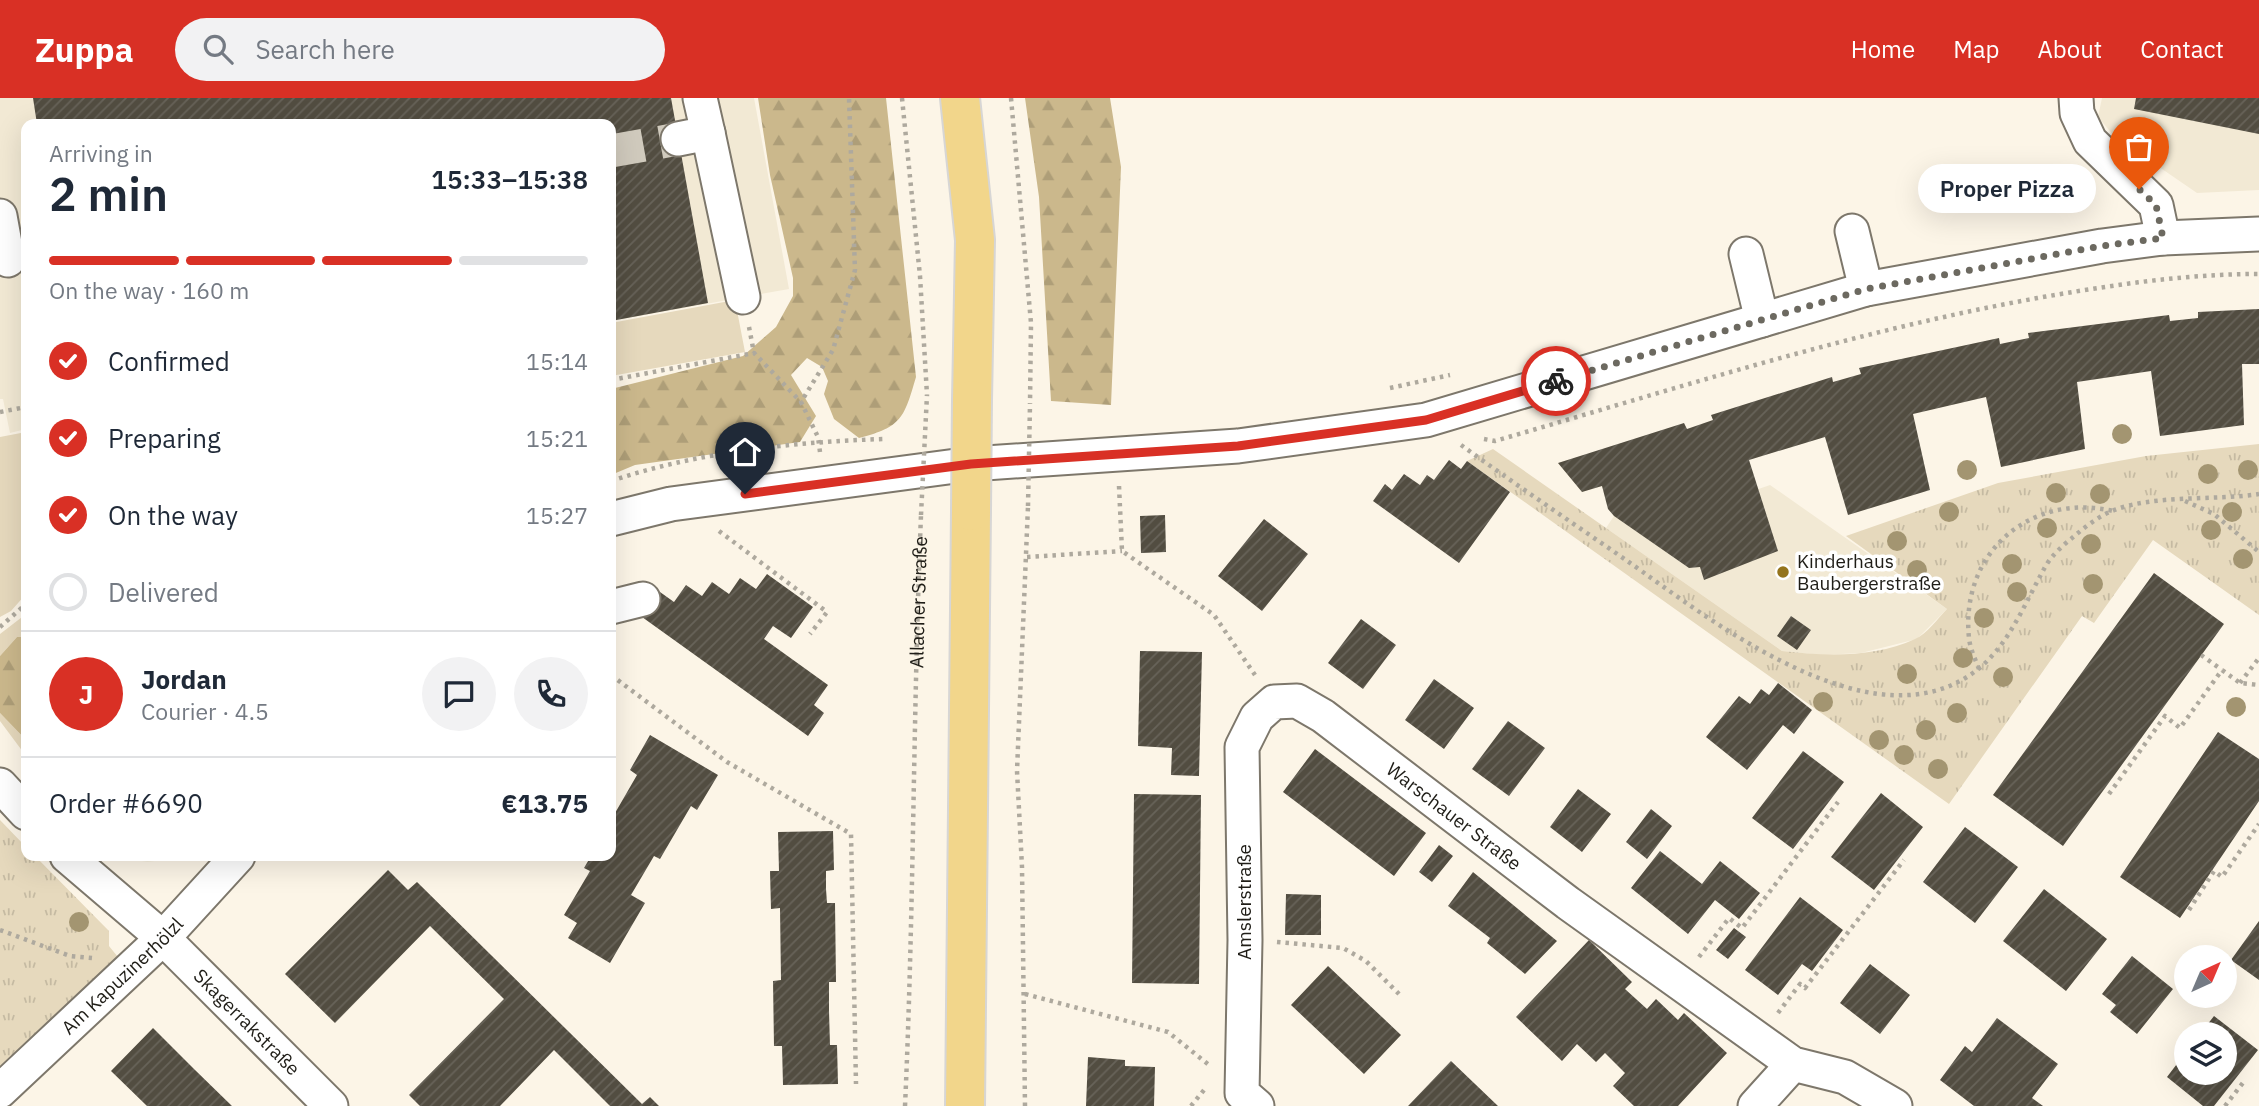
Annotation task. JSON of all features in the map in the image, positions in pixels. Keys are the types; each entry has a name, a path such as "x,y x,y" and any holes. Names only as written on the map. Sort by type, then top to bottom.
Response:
{"main road":[{"path":"960,98 975,240 965,1106"}],"street":[{"path":"700,98 693,136 743,297"},
{"path":"2076,98 2077,113 2090,141 2156,205 2163,238"},
{"path":"0,216 12,260"},
{"path":"1852,231 1866,289"},
{"path":"616,518 692,501 971,464 1238,446 1426,420 1866,289 2102,246 2163,238 2259,234"},
{"path":"1746,254 1762,320"},
{"path":"616,606 643,599"},
{"name":"Warschauer Straße","path":"1274,702 1297,701 1323,716 1679,984 1793,1063 1845,1077 1895,1106"},
{"name":"Amslerstraße","path":"1250,1099 1242,747 1256,717 1274,702"},
{"path":"0,785 21,808"},
{"name":"Skagerrakstraße","path":"73,861 163,937 331,1106"},
{"name":"Am Kapuzinerhölzl","path":"0,1091 163,937 233,861"},
{"path":"1755,1106 1793,1063"}],"path":[{"path":"801,401 832,350 855,270 849,98"},
{"name":"Allacher Straße","path":"902,98 920,276 928,395 913,713 912,947 905,1106"},
{"path":"1011,98 1031,323 1027,557 1017,771 1025,994 1025,1106"},
{"path":"1481,439 1495,441 1882,330 1975,310 2152,278 2259,274"},
{"path":"616,379 754,353 801,401 819,441 824,484"},
{"path":"1380,390 1457,373"},
{"path":"0,412 21,408"},
{"path":"1426,420 1724,628 1782,662 1839,685 1905,695 1939,691 1979,668 2012,627 2047,563 2072,538 2113,511"},
{"path":"1021,430 1035,429"},
{"path":"915,437 928,436"},
{"path":"616,479 649,468 819,441 888,439"},
{"path":"1118,456 1122,551"},
{"path":"1979,668 1969,639 1969,601 1976,573 1996,543 2027,520 2059,509 2090,506 2113,511 2259,494"},
{"path":"692,501 726,539 827,612 810,634"},
{"path":"2185,501 2214,514 2259,552"},
{"path":"1027,557 1122,551 1213,615 1274,702"},
{"path":"0,627 21,608"},
{"path":"2201,655 2240,684 2259,685"},
{"path":"2240,684 2259,658"},
{"path":"2109,794 2165,716 2180,728 2222,670"},
{"path":"616,680 727,762 851,834 856,1084"},
{"path":"1679,984 1729,918 1742,928 1838,802"},
{"path":"2189,910 2214,871 2222,877 2259,824"},
{"path":"1758,1039 1800,984 1805,988 1904,860"},
{"path":"0,929 70,956 104,960"},
{"path":"1245,940 1343,948 1366,961 1399,994"},
{"path":"1025,994 1168,1032 1250,1099"},
{"path":"2225,1106 2245,1080"},
{"path":"1191,1106 1204,1090"}],"shaded area":[{"path":"0,98 754,98 789,289 616,320 616,119 21,119 21,430 10,433 3,399 0,399"},
{"path":"2102,98 2259,98 2259,190 2197,193 2114,136 2098,117"},
{"name":"Kinderhaus Baubergerstraße","path":"1648,436 1682,516 1770,485 1947,609 1917,639 1861,653 1821,655 1782,651 1606,528 1614,516 1602,486 1582,492 1558,463"}],"green space":[{"path":"758,98 886,98 916,377 904,411 893,425 859,438 834,419 824,394 828,381 822,367 807,358 791,375 816,416 800,442 635,465 616,473 616,388 743,356 776,327 793,296 793,278 770,175"},
{"path":"1025,98 1110,98 1121,167 1111,405 1051,401 1039,197"},
{"path":"735,300 745,352 616,375 616,322"},
{"path":"21,433 21,600 11,611 0,617 0,437"},
{"path":"2259,444 2259,615 2153,540 2094,623 2082,616 1949,804 1467,461 1493,449 1782,651 1850,654 1883,650 1915,639 1932,626 1947,609 1846,536 1998,483 2146,456"},
{"path":"21,618 21,637 17,637 0,656 0,634"},
{"path":"17,637 21,637 21,735 0,713 0,656"},
{"path":"0,713 21,735 21,749 0,721"},
{"path":"0,820 21,842 21,861 40,861 109,931 109,946 126,967 0,1085"}],"building":[{"path":"33,98 671,98 708,303 616,320 616,119 36,119"},
{"path":"2136,98 2259,98 2259,134 2134,109"},
{"path":"2050,165 2056,185 2043,188 2038,168"},
{"path":"2259,309 2259,364 2242,364 2244,425 2160,436 2151,371 2077,382 2085,449 2001,467 1986,397 1913,414 1930,490 1848,515 1825,437 1749,460 1778,551 1704,580 1700,567 1689,568 1614,516 1608,509 1602,486 1582,492 1558,463 1684,423 1687,429 1713,420 1711,415 1832,377 1833,382 1861,374 1859,368 1999,338 2000,344 2029,338 2028,333 2169,315 2170,321 2198,318 2198,312"},
{"path":"1449,460 1461,469 1467,461 1510,492 1459,563 1373,501 1385,484 1392,490 1404,474 1420,485 1427,475 1434,480"},
{"path":"1165,515 1166,552 1141,553 1140,516"},
{"path":"1264,519 1308,554 1262,611 1218,576"},
{"path":"2154,573 2224,624 2063,846 1993,795"},
{"path":"767,574 813,607 791,638 773,626 764,639 828,685 814,705 824,713 808,736 642,617 660,592 674,602 686,585 702,596 712,582 729,594 740,578 756,589"},
{"path":"1791,616 1811,630 1797,650 1777,636"},
{"path":"1361,619 1396,645 1363,689 1328,663"},
{"path":"1140,651 1202,652 1199,776 1171,775 1172,748 1138,746"},
{"path":"1434,679 1474,708 1444,749 1405,720"},
{"path":"1778,683 1812,710 1794,734 1783,725 1747,770 1706,737 1739,696 1750,704 1761,689 1769,695"},
{"path":"1508,721 1545,748 1509,796 1472,769"},
{"path":"2218,732 2259,759 2259,801 2180,918 2120,877"},
{"path":"650,735 718,775 697,810 691,806 660,859 654,856 631,895 645,903 610,963 568,938 577,923 564,915 590,871 584,868 588,861 616,861 616,811 637,775 630,770"},
{"path":"1315,749 1426,833 1394,876 1283,792"},
{"path":"1803,751 1844,782 1793,849 1752,818"},
{"path":"1578,789 1611,814 1582,852 1550,827"},
{"path":"1881,793 1923,827 1874,890 1831,857"},
{"path":"1134,794 1201,795 1199,984 1132,983"},
{"path":"1651,809 1672,826 1647,859 1626,842"},
{"path":"1965,827 2018,867 1975,923 1923,882"},
{"path":"833,831 834,870 826,871 826,889 827,903 835,903 836,982 829,982 829,1011 830,1045 837,1045 838,1084 783,1085 782,1046 774,1046 773,981 781,980 780,908 771,909 770,871 779,871 778,832"},
{"path":"1439,845 1453,856 1432,882 1419,872"},
{"path":"1660,851 1702,884 1720,861 1760,893 1739,919 1715,900 1688,934 1631,888"},
{"path":"388,870 408,890 417,882 642,1104 650,1097 659,1106 610,1106 554,1050 500,1106 420,1106 409,1095 504,999 430,926 335,1023 285,974"},
{"path":"1473,872 1557,941 1525,974 1487,943 1490,938 1448,906"},
{"path":"2044,889 2107,939 2066,991 2003,941"},
{"path":"1286,894 1321,895 1321,935 1285,935"},
{"path":"1800,897 1843,930 1812,971 1802,964 1778,995 1745,970"},
{"path":"2259,921 2259,980 2237,964 2237,952"},
{"path":"1734,928 1746,937 1728,959 1716,950"},
{"path":"1589,940 1632,982 1625,989 1647,1009 1656,999 1678,1020 1684,1013 1727,1053 1678,1106 1634,1106 1613,1086 1625,1073 1605,1053 1596,1062 1577,1044 1562,1061 1516,1017"},
{"path":"2132,956 2173,989 2137,1034 2110,1012 2116,1005 2102,994"},
{"path":"1870,964 1910,995 1880,1034 1840,1003"},
{"path":"1328,966 1401,1035 1364,1074 1291,1005"},
{"path":"2214,1016 2222,1022 2209,1022"},
{"path":"1997,1018 2058,1064 2032,1098 2043,1106 1974,1106 1940,1080 1965,1046 1972,1052"},
{"path":"153,1028 232,1106 147,1106 111,1071"},
{"path":"2237,1034 2258,1050 2237,1077"},
{"path":"1088,1057 1125,1060 1125,1066 1155,1067 1154,1106 1086,1106"},
{"path":"1451,1061 1498,1106 1408,1106"},
{"path":"2174,1068 2174,1083 2167,1077"},
{"path":"2177,1085 2230,1085 2214,1106 2203,1106"}],"tunnel":[{"path":"616,150 678,139"}],"way so far":[{"path":"1556,381 1866,289 2102,246 2163,238 2156,205 2139,189"}],"place":[{"name":"Proper Pizza","path":"2139,189"},
{"name":"Kinderhaus Baubergerstraße","path":"1783,572"}],"route":[{"path":"745,494 971,464 1238,446 1426,420 1556,381"}]}
